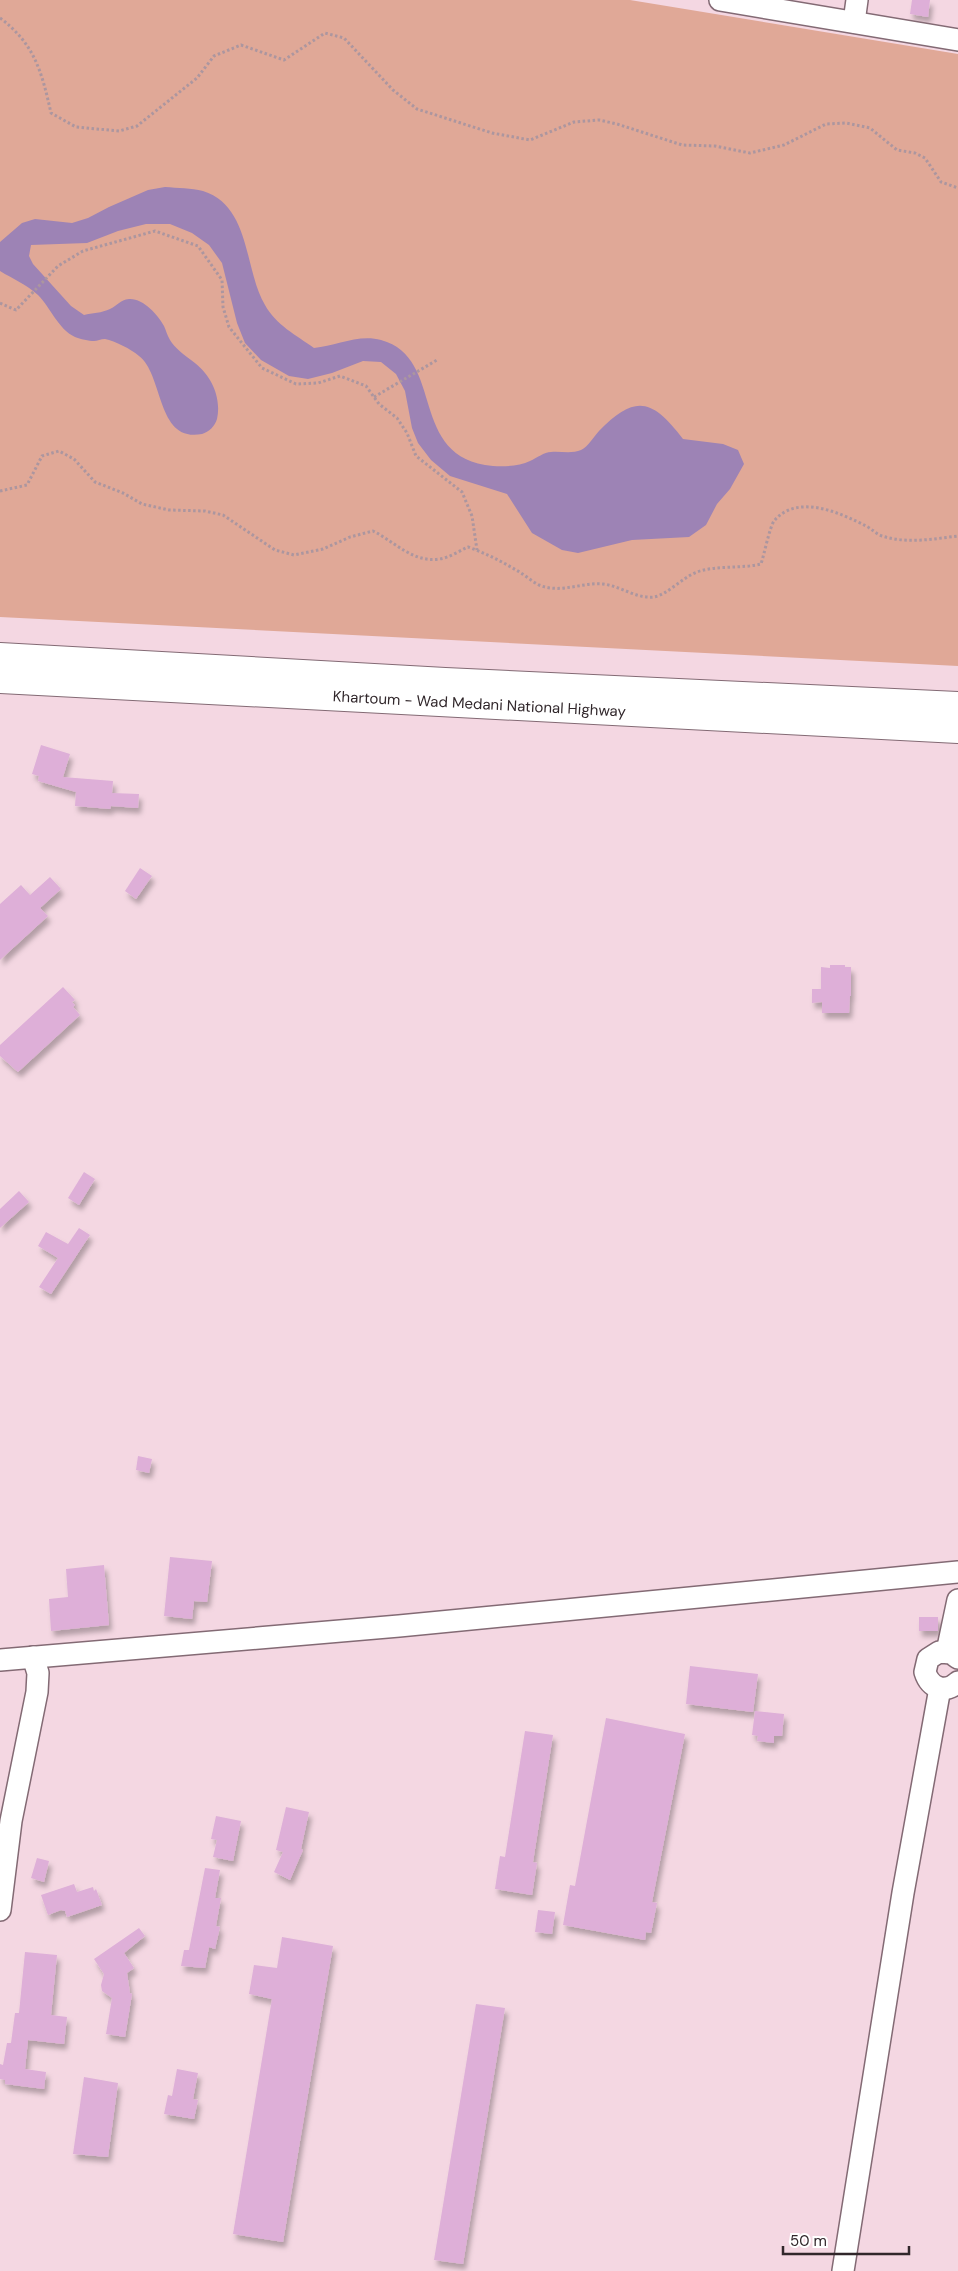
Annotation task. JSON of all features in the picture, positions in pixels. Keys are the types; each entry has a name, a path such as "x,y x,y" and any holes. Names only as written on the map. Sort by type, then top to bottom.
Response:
{"highway":[{"name":"Khartoum - Wad Medani National Highway","path":"0,657 435,681 958,706"},
{"name":"Khartoum - Wad Medani National Highway","path":"0,679 958,729"}],"street":[{"path":"720,0 762,3 854,22 958,40 958,36"},
{"path":"854,22 857,0"},
{"path":"0,1660 399,1626 958,1572"},
{"path":"842,2271 903,1893 949,1685 931,1683 927,1678 926,1665 933,1655 939,1652 953,1655 958,1600"},
{"path":"0,1910 11,1821 37,1687 38,1673 33,1657"}],"path":[{"path":"0,18 10,26 30,49 40,69 50,113 76,127 119,131 137,126 197,78 214,56 241,45 284,60 325,33 344,38 393,90 417,109 492,132 530,140 574,122 599,120 682,145 715,146 750,153 784,145 826,124 846,123 870,128 898,150 915,153 925,158 941,182 958,188"},
{"path":"0,303 16,310 58,266 83,250 156,231 198,246 222,280 223,307 230,327 262,368 296,384 318,383 340,376 366,386 379,404 398,418 407,433 416,456 462,492 472,516 476,550"},
{"path":"374,397 437,360"},
{"path":"0,491 28,485 42,456 59,451 74,459 95,482 123,493 142,504 169,510 205,511 223,515 274,550 294,555 323,549 350,537 373,531 391,540 411,556 439,559 468,547 516,570 540,585 570,589 601,584 618,587 640,596 656,597 699,571 716,568 742,568 761,564 774,521 790,510 804,506 838,514 866,526 881,536 908,541 958,536"}],"shaded area":[{"path":"0,0 630,0 958,54 958,666 0,617"},
{"path":"165,187 203,191 219,199 230,210 244,240 258,291 265,305 275,318 293,334 314,348 364,338 381,340 401,350 414,366 437,427 448,445 466,459 493,466 507,466 526,463 548,452 581,450 612,419 624,411 644,406 653,409 662,416 683,439 723,444 738,450 744,464 730,489 717,504 706,525 689,537 632,540 578,553 562,550 532,533 507,494 450,476 431,460 418,443 412,428 405,391 396,374 381,362 363,361 332,373 308,379 289,376 261,360 245,343 237,323 222,263 209,245 192,233 170,224 146,224 118,231 87,243 31,245 29,256 33,264 71,306 84,315 107,310 129,299 140,301 158,317 174,346 204,371 216,394 218,402 217,419 213,426 205,433 187,434 176,428 168,418 153,377 147,365 139,356 118,343 109,340 94,341 75,337 59,324 38,295 0,271 0,242 22,223 35,219 72,223 88,218 148,190"}],"building":[{"path":"912,0 930,0 928,17 910,14"},
{"path":"41,745 70,754 63,777 113,781 112,793 139,794 138,808 111,806 110,809 75,806 76,792 38,781 39,776 32,774"},
{"path":"140,868 152,876 136,899 125,891"},
{"path":"50,877 61,889 40,908 48,916 0,960 0,904 21,885 30,895"},
{"path":"830,965 851,967 849,1013 822,1013 822,1002 812,1003 812,989 821,989 821,967 830,968"},
{"path":"63,987 75,1000 72,1002 75,1005 73,1007 80,1015 18,1072 0,1056 0,1045"},
{"path":"84,1172 95,1179 79,1205 68,1198"},
{"path":"19,1191 29,1202 0,1228 0,1209"},
{"path":"79,1228 90,1235 51,1294 39,1287 58,1258 38,1246 46,1232 68,1244"},
{"path":"138,1456 152,1459 149,1473 136,1470"},
{"path":"170,1557 212,1561 207,1602 194,1601 192,1619 164,1616"},
{"path":"104,1565 109,1625 51,1631 49,1599 68,1597 66,1569"},
{"path":"919,1617 938,1617 938,1631 919,1631"},
{"path":"690,1666 758,1674 753,1712 686,1704"},
{"path":"755,1711 784,1714 782,1736 774,1736 774,1743 757,1741 758,1736 752,1735"},
{"path":"606,1718 685,1734 652,1902 657,1903 651,1933 646,1932 645,1940 563,1925 570,1885 575,1886"},
{"path":"525,1731 553,1735 533,1862 537,1863 532,1895 495,1889 500,1856 505,1857"},
{"path":"286,1807 309,1812 301,1849 303,1850 290,1880 274,1872 283,1852 276,1850"},
{"path":"216,1816 241,1821 233,1861 213,1857 217,1840 211,1839"},
{"path":"37,1858 49,1861 44,1882 31,1878"},
{"path":"205,1868 220,1870 215,1898 221,1898 216,1926 220,1927 215,1949 209,1947 205,1968 181,1966 184,1950 189,1950"},
{"path":"74,1884 77,1892 93,1887 94,1891 96,1889 102,1905 67,1917 65,1911 61,1910 48,1915 41,1895"},
{"path":"538,1910 555,1912 552,1934 535,1932"},
{"path":"139,1928 145,1936 124,1953 134,1968 127,1973 130,1993 132,1994 125,2037 106,2034 112,1998 102,1991 101,1985 104,1974 94,1959"},
{"path":"282,1937 333,1946 283,2242 233,2234 272,1999 249,1994 254,1965 277,1968"},
{"path":"25,1952 57,1955 51,2015 67,2017 64,2044 28,2040 25,2069 46,2072 44,2089 5,2084 5,2080 0,2079 0,2064 3,2065 7,2043 11,2043 15,2013 19,2013"},
{"path":"476,2004 505,2008 463,2264 434,2260"},
{"path":"177,2069 198,2073 193,2099 198,2100 194,2119 164,2114 168,2095 172,2096"},
{"path":"84,2077 118,2083 108,2157 73,2154"}]}
